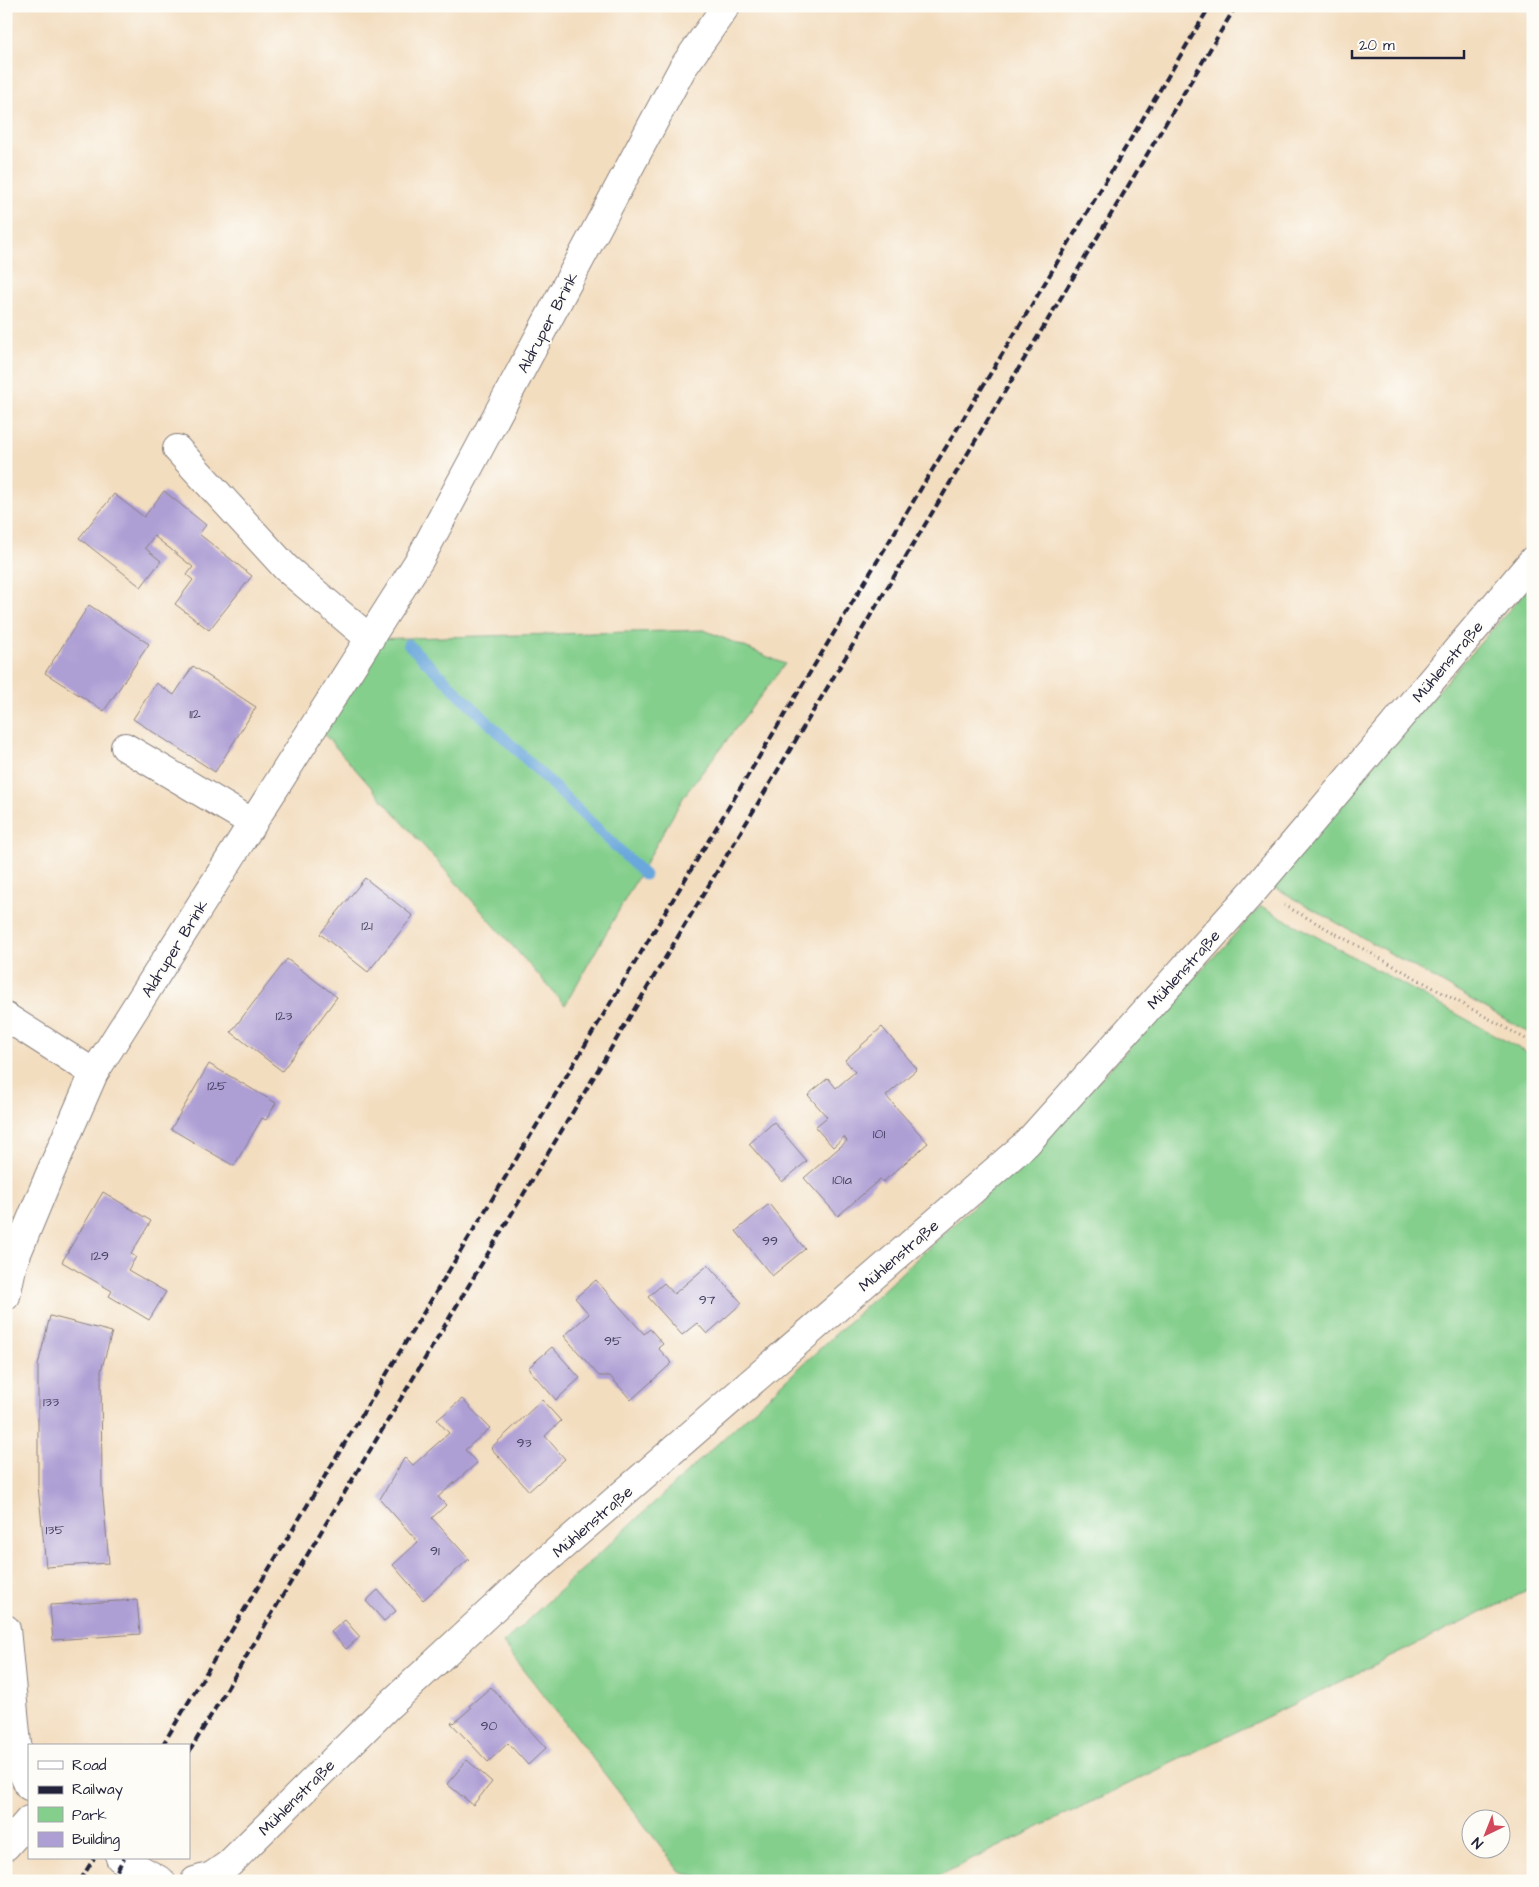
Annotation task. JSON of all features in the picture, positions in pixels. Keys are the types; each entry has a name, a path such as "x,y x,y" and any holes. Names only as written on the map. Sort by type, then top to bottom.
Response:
{"street":[{"name":"Aldruper Brink","path":"6,1296 13,1263 94,1073 420,560 682,69 726,6"},
{"path":"177,449 286,568 370,639"},
{"name":"Mühlenstraße","path":"195,1881 212,1876 229,1864 386,1708 535,1570 1027,1142 1255,889 1533,560"},
{"path":"126,747 253,823"},
{"path":"6,1017 94,1073"},
{"path":"6,1629 19,1765 28,1784"},
{"path":"6,1846 28,1821"},
{"path":"124,1860 162,1881"}],"path":[{"path":"1255,889 1533,1043"}],"green space":[{"path":"1533,583 1533,1035 1269,884"},
{"path":"704,630 785,664 684,796 565,1005 316,725 370,639"},
{"path":"1261,906 1533,1056 1533,1588 928,1881 708,1881 680,1871 503,1643 1036,1148"}],"building":[{"path":"164,491 206,525 199,534 252,576 209,630 175,604 193,580 187,575 193,567 154,536 145,548 161,561 141,587 79,538 114,494 144,517"},
{"path":"89,605 149,644 104,711 45,673"},
{"path":"193,666 256,707 215,772 133,719 156,683 174,695"},
{"path":"365,878 413,916 368,972 320,934"},
{"path":"287,959 337,997 282,1071 231,1032"},
{"path":"882,1027 917,1069 886,1096 928,1143 883,1182 880,1179 838,1216 804,1178 847,1141 844,1137 833,1147 815,1127 827,1117 808,1095 828,1078 836,1088 855,1072 845,1060"},
{"path":"209,1064 276,1103 266,1120 262,1118 234,1166 171,1129"},
{"path":"774,1122 807,1161 782,1182 749,1144"},
{"path":"103,1192 151,1221 131,1254 136,1257 128,1270 166,1292 149,1320 109,1296 112,1291 62,1262"},
{"path":"769,1204 805,1249 772,1276 736,1231"},
{"path":"708,1265 742,1303 707,1334 697,1323 682,1335 648,1297 664,1283 674,1294"},
{"path":"596,1280 644,1334 650,1329 663,1344 658,1348 672,1363 631,1400 610,1376 599,1376 564,1336 589,1314 575,1298"},
{"path":"50,1316 112,1332 101,1371 102,1487 109,1563 46,1567 38,1485 38,1365"},
{"path":"552,1347 580,1378 556,1400 528,1368"},
{"path":"462,1399 490,1428 465,1450 477,1463 438,1497 446,1505 432,1518 469,1559 423,1600 393,1565 418,1542 380,1499 405,1457 413,1465 449,1433 437,1420"},
{"path":"542,1400 561,1421 545,1436 565,1459 529,1491 491,1448"},
{"path":"378,1590 396,1611 384,1621 366,1601"},
{"path":"137,1600 140,1634 53,1640 50,1605"},
{"path":"345,1620 360,1637 346,1649 331,1632"},
{"path":"491,1687 546,1748 528,1765 508,1743 488,1762 451,1723 454,1723 471,1708 469,1706"},
{"path":"467,1760 492,1782 473,1805 447,1784"}],"waterway":[{"path":"408,644 645,875"}],"railway":[{"path":"163,1744 1024,318 1210,6"},
{"path":"190,1750 1236,6"},
{"path":"80,1881 93,1860"},
{"path":"111,1881 123,1860"}]}
